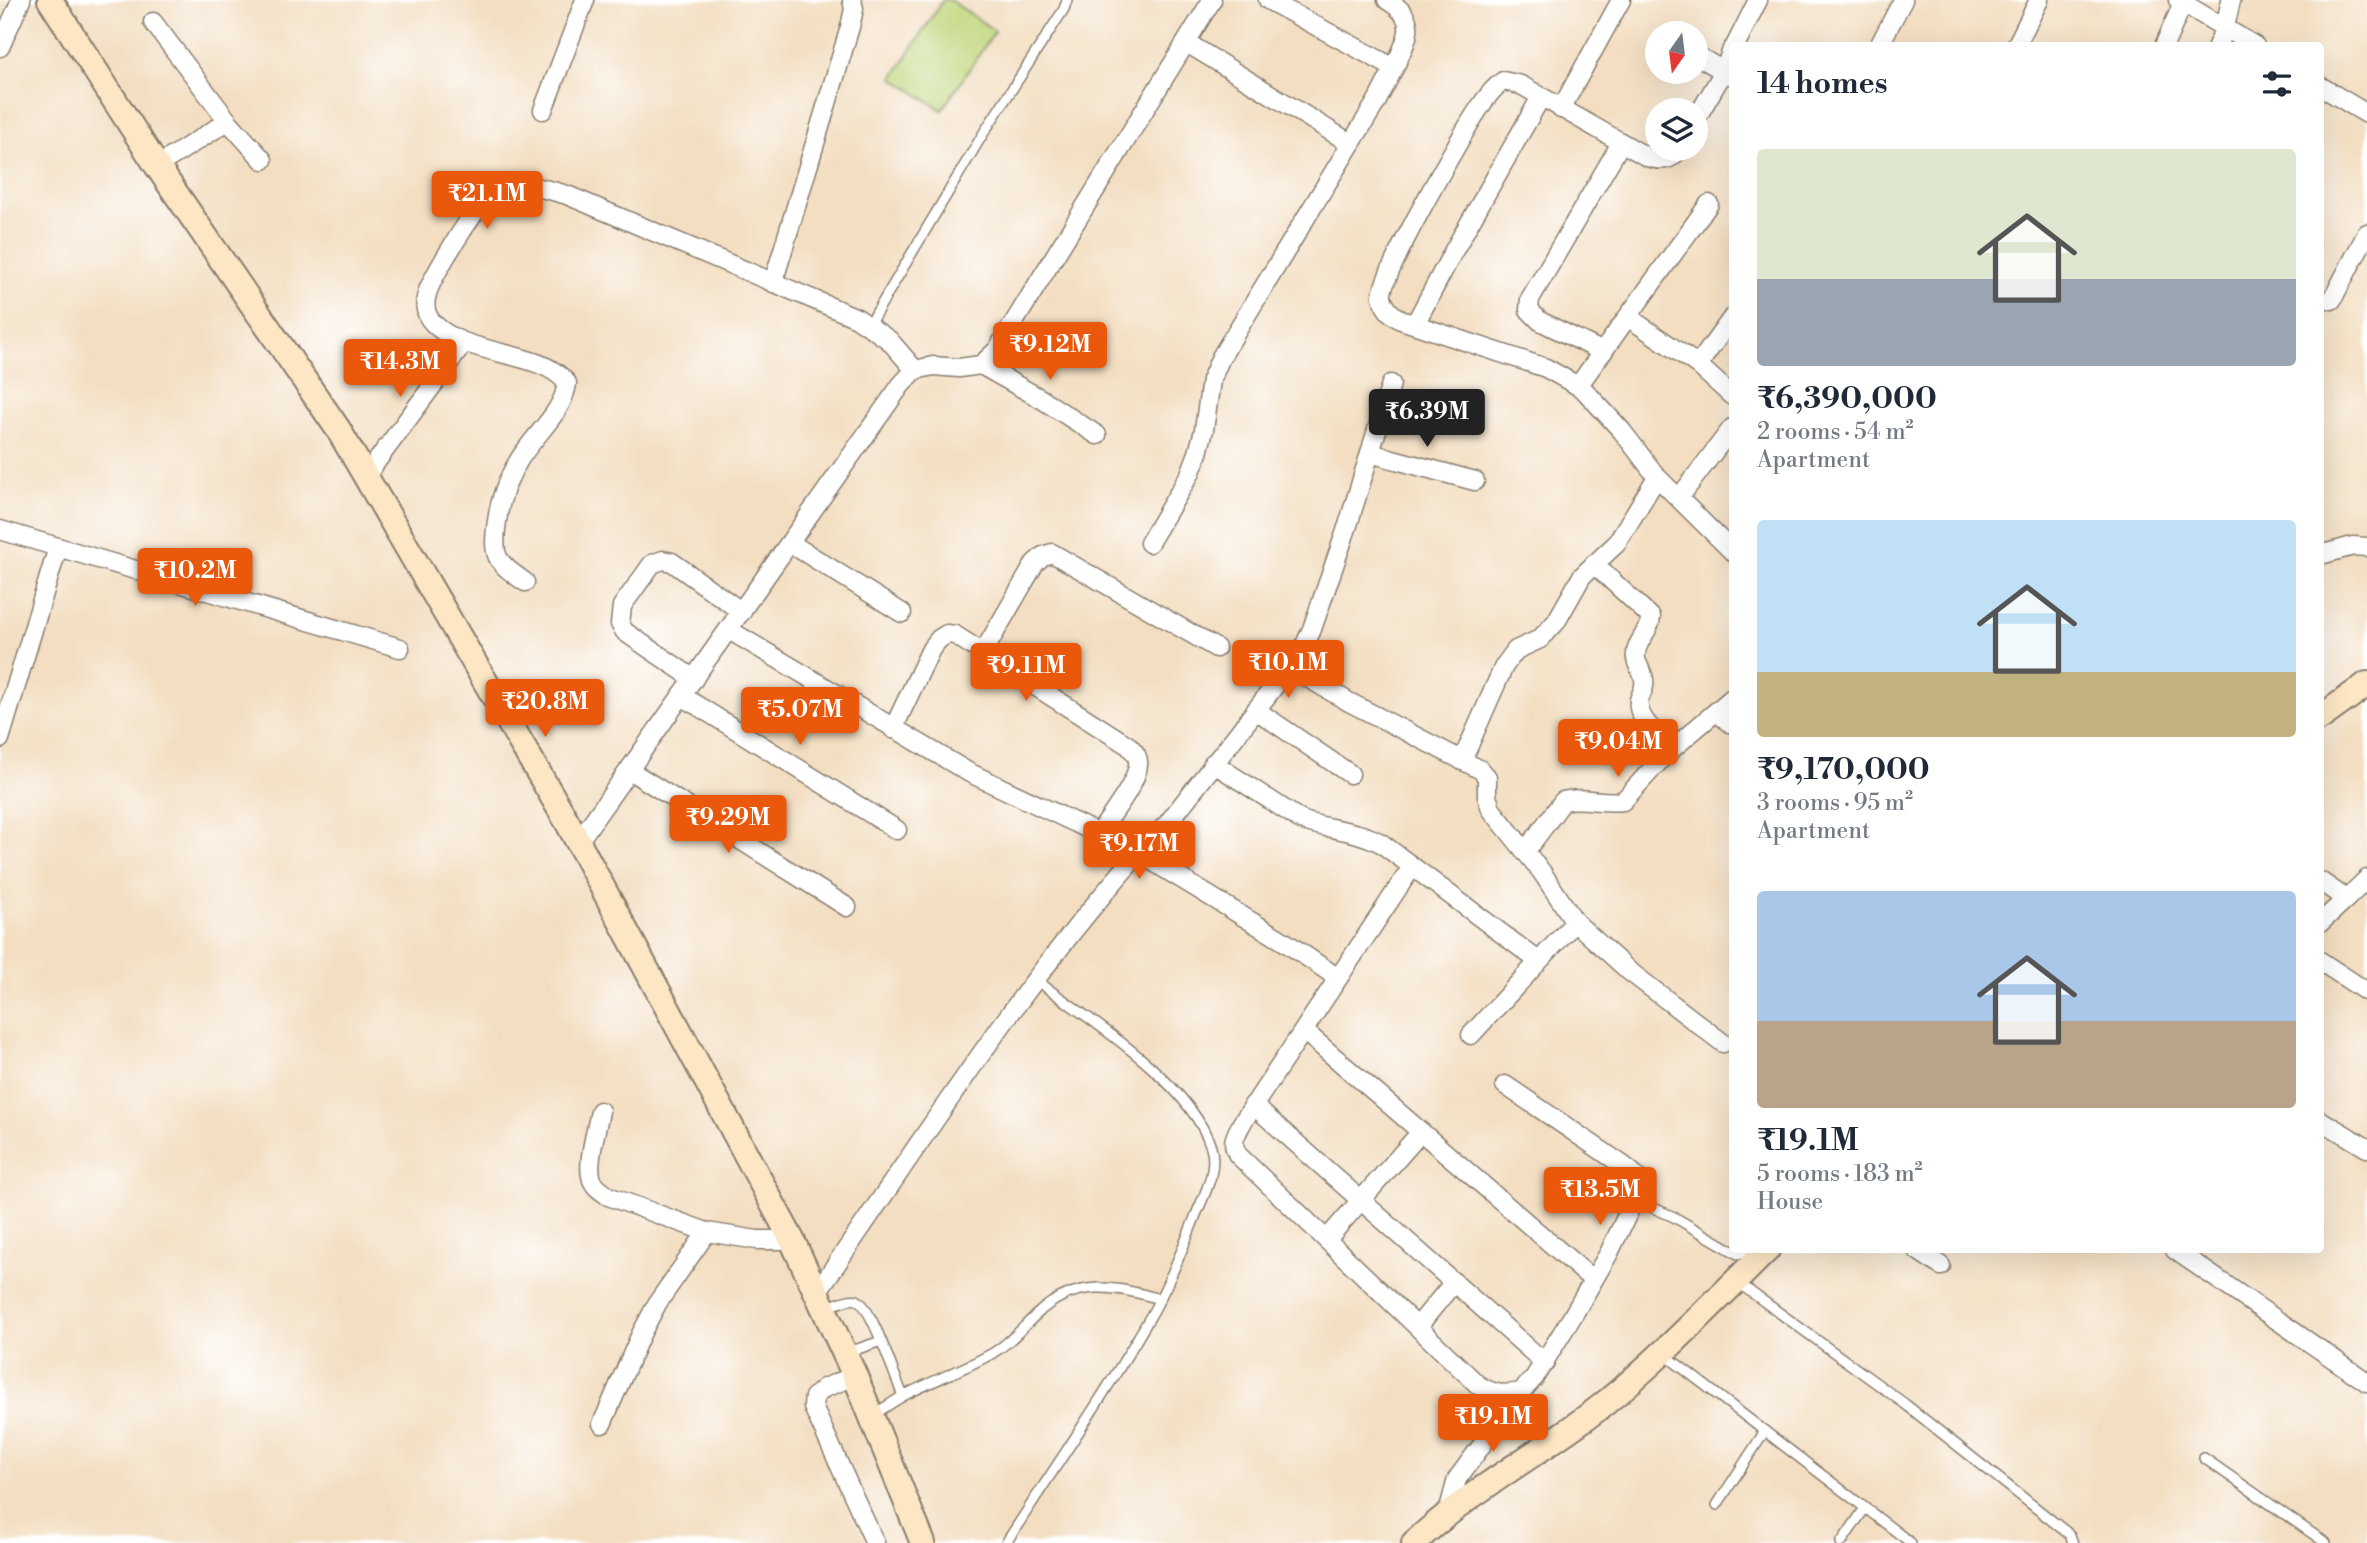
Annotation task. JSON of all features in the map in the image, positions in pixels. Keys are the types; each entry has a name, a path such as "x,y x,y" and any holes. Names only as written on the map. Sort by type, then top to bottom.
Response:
{"main road":[{"path":"50,0 157,166 338,429 578,842 792,1240 855,1376 923,1543"},
{"path":"2324,714 2367,684"},
{"path":"1414,1543 1603,1405 1663,1353 1765,1253"}],"street":[{"path":"1,40 21,0"},
{"path":"543,110 585,0"},
{"path":"773,283 850,27 854,9 852,0"},
{"path":"578,842 901,384 915,370 933,366 959,368 981,365 997,350 1212,0"},
{"path":"1268,0 1394,68"},
{"path":"1149,543 1194,463 1205,430 1211,380 1221,357 1377,101 1394,68 1409,26 1407,16 1387,0"},
{"path":"1561,108 1621,0"},
{"path":"1737,42 1758,0"},
{"path":"1881,42 1903,0"},
{"path":"2018,42 2039,0"},
{"path":"2219,42 2231,0"},
{"path":"2165,42 2180,1 2249,42"},
{"path":"153,22 228,121 263,160"},
{"path":"1187,43 1350,143"},
{"path":"1708,62 1728,74 1708,102"},
{"path":"1645,157 1521,85 1503,81 1495,86 1479,109 1386,277 1382,294 1388,312 1415,324 1546,368 1585,391 1622,431 1657,477 1729,548"},
{"path":"2324,88 2367,114"},
{"path":"1415,324 1452,252 1541,97"},
{"path":"157,166 228,121"},
{"path":"1603,352 1532,315 1530,299 1621,143"},
{"path":"525,582 501,565 495,554 499,506 507,481 519,459 566,393 567,383 560,374 541,366 464,343 433,323 426,313 426,296 434,276 485,199 501,189 520,186 567,195 857,318 889,340 915,370"},
{"path":"1578,386 1709,204"},
{"path":"2332,300 2367,233"},
{"path":"1628,317 1698,365 1729,393"},
{"path":"1698,365 1729,321"},
{"path":"365,477 464,343"},
{"path":"981,365 1097,435"},
{"path":"821,1300 1036,980 1111,883 1168,823 1303,649 1312,629 1391,384"},
{"path":"1679,498 1729,432"},
{"path":"1370,453 1475,481"},
{"path":"1462,761 1504,667 1516,650 1540,639 1556,622 1581,576 1616,544 1657,477"},
{"path":"0,530 400,648"},
{"path":"790,543 902,613"},
{"path":"2324,554 2353,546 2367,547"},
{"path":"0,739 58,547"},
{"path":"983,653 1035,562 1043,555 1052,554 1063,557 1216,648"},
{"path":"694,679 625,632 620,624 622,606 644,574 652,564 663,560 672,562 741,612"},
{"path":"1594,564 1651,617 1648,631 1635,655 1645,680 1639,712 1672,749"},
{"path":"729,630 968,772 1139,853 1338,978"},
{"path":"892,729 931,649 947,634 955,635 1129,746 1137,755 1135,778 1099,834"},
{"path":"1289,667 1349,702 1481,770 1487,777 1487,796 1491,809 1541,871 1575,922 1629,971 1724,1043"},
{"path":"682,696 897,831"},
{"path":"1525,852 1563,801 1587,798 1623,801 1672,749 1729,701"},
{"path":"1256,710 1350,774"},
{"path":"1716,712 1729,722"},
{"path":"1213,763 1301,820 1368,836 1537,960"},
{"path":"629,770 847,907"},
{"path":"1412,867 1241,1123 1233,1147 1238,1155 1479,1385 1502,1395 1521,1392"},
{"path":"2324,919 2367,878"},
{"path":"2324,883 2346,898"},
{"path":"1471,1035 1537,960 1575,922"},
{"path":"2324,964 2367,992"},
{"path":"1304,1031 1593,1280"},
{"path":"1447,1517 1457,1479 1545,1363 1593,1280 1639,1191 1640,1182 1637,1176 1505,1084"},
{"path":"1253,1105 1545,1363"},
{"path":"600,1111 590,1167 597,1189 608,1196 707,1232 757,1240 792,1240"},
{"path":"2324,1122 2367,1148"},
{"path":"1327,1239 1420,1133"},
{"path":"602,1424 641,1334 658,1302 707,1232"},
{"path":"1922,1253 1941,1266"},
{"path":"2179,1253 2367,1382"},
{"path":"1418,1326 1454,1282"},
{"path":"855,1376 824,1388 814,1397 813,1407 875,1543"}],"lane":[{"path":"869,325 976,145 1064,9 1067,0"},
{"path":"1006,1543 1147,1322 1183,1248 1212,1174 1214,1160 1196,1115 1147,1063 1036,980"},
{"path":"1635,1200 1674,1217 1729,1249"},
{"path":"1736,1281 1905,1404 2070,1535 2073,1543"},
{"path":"871,1416 904,1396 993,1353 1017,1337 1037,1314 1055,1300 1104,1286 1159,1299"},
{"path":"821,1300 859,1301 881,1341 904,1396"},
{"path":"844,1353 881,1341"},
{"path":"1663,1353 1910,1543"},
{"path":"1717,1505 1765,1431"},
{"path":"2204,1458 2326,1543"},
{"path":"1841,1543 1865,1508"}],"green space":[{"path":"943,0 950,0 995,31 942,110 893,78"}]}
